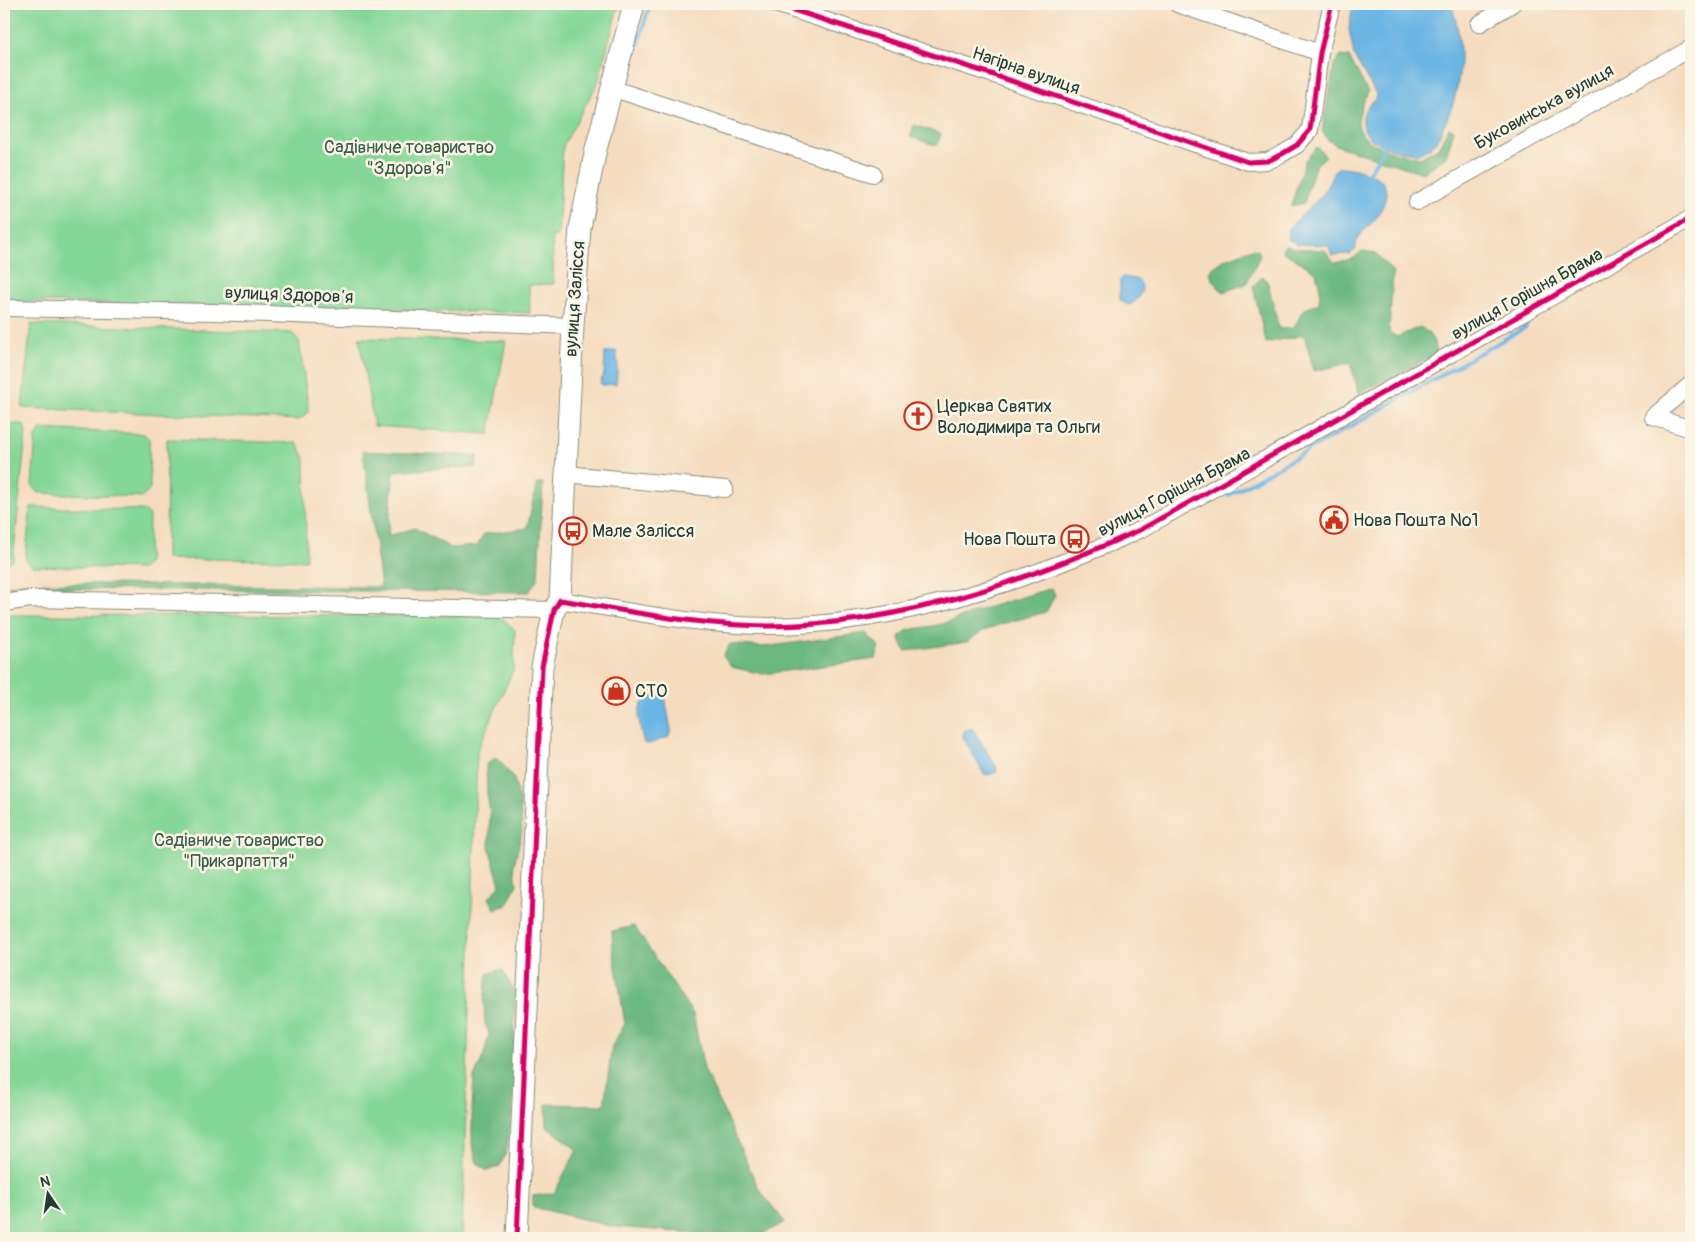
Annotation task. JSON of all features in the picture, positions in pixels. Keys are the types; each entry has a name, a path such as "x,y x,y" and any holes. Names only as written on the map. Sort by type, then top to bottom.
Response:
{"main road":[{"name":"вулиця Залісся","path":"517,1238 542,667 557,605 580,228 588,182 634,4"}],"street":[{"name":"Нагірна вулиця","path":"775,4 998,76 1248,162 1268,161 1297,145 1310,130 1320,53"},
{"path":"1177,4 1320,53 1332,4"},
{"path":"1479,24 1512,4"},
{"name":"Буковинська вулиця","path":"1417,202 1691,48"},
{"path":"611,88 873,174"},
{"name":"вулиця Горішня Брама","path":"4,603 31,599 557,605 687,621 770,626 807,625 885,615 948,600 1018,580 1091,552 1142,529 1691,218"},
{"name":"вулиця Здоровʼя","path":"4,308 214,312 573,326"},
{"path":"1691,384 1653,417 1691,429"},
{"path":"565,474 726,489"}],"green space":[{"name":"Садівниче товариство \"Здоров'я\"","path":"4,4 619,4 598,82 563,146 558,236 552,236 554,284 529,285 530,313 4,301"},
{"path":"1341,56 1349,57 1368,92 1358,121 1360,130 1365,137 1382,148 1420,158 1438,148 1449,127 1454,130 1446,157 1423,173 1338,146 1327,139 1322,131 1334,64"},
{"path":"914,125 941,134 937,146 910,137"},
{"path":"1317,147 1326,156 1315,166 1304,203 1291,206 1305,160"},
{"path":"1285,245 1294,248 1325,250 1335,263 1354,258 1362,251 1375,253 1393,272 1389,332 1397,337 1420,327 1432,338 1437,354 1359,393 1350,363 1314,371 1304,335 1266,343 1253,286 1263,276 1268,283 1279,329 1294,328 1303,310 1319,303 1320,289 1316,272 1282,251"},
{"path":"1252,249 1258,250 1260,256 1246,284 1223,292 1212,280 1210,270 1225,259"},
{"path":"31,324 292,333 299,341 309,412 299,420 22,408"},
{"path":"359,338 506,341 489,434 374,426"},
{"path":"4,424 24,424 26,433 13,560 4,565"},
{"path":"41,429 144,434 149,439 150,489 143,497 39,493 32,485 36,437"},
{"path":"167,439 297,443 305,458 306,560 166,559"},
{"path":"363,451 478,456 475,467 394,471 388,536 415,528 451,548 477,546 484,534 527,528 537,483 543,483 538,578 529,592 23,589 4,593 4,587 23,583 381,587"},
{"path":"31,507 141,510 149,514 148,564 142,569 32,566 25,559"},
{"path":"1052,588 1055,595 1046,612 998,625 979,633 967,642 905,651 899,637 908,630 943,624 986,608"},
{"name":"Садівниче товариство \"Прикарпаття\"","path":"4,615 500,616 515,630 514,668 477,751 462,1238 4,1238"},
{"path":"866,633 879,646 876,659 763,674 731,667 723,656 730,644 763,647"},
{"path":"495,758 501,762 514,779 520,803 522,832 514,865 517,884 507,905 495,909 489,898 500,885 489,847 490,813 486,765"},
{"path":"634,926 693,1014 704,1069 760,1191 785,1222 761,1235 709,1234 614,1227 533,1207 533,1196 554,1193 577,1150 547,1126 546,1104 604,1105 612,1046 625,1024 612,931"},
{"path":"502,969 515,993 513,1107 506,1153 500,1166 487,1171 477,1163 472,1144 474,1077 484,1055 489,1033 485,1024 484,1003 487,974"}],"water":[{"path":"1353,4 1451,4 1460,50 1460,66 1455,97 1438,138 1433,145 1419,154 1393,149 1377,143 1365,131 1363,123 1364,113 1367,107 1375,100 1376,94 1354,56 1349,29"},
{"path":"1340,167 1374,176 1380,179 1386,189 1383,206 1376,218 1360,235 1356,249 1350,254 1332,255 1328,245 1297,244 1288,239 1287,233 1290,227 1324,193 1334,171"},
{"path":"1123,277 1132,278 1142,285 1139,296 1128,305 1120,300 1120,280"},
{"path":"616,351 618,363 616,384 602,385 600,383 604,374 605,353"},
{"path":"659,693 665,697 671,730 668,737 649,744 644,743 639,721 640,710 645,700"},
{"path":"972,728 996,766 997,772 988,775 984,774 963,737 964,731"}],"waterway":[{"path":"626,84 650,4"},
{"path":"1369,173 1387,143"},
{"path":"1229,495 1526,327"}],"cycle path":[{"path":"775,4 997,76 1248,162 1268,161 1282,154 1297,145 1310,130 1320,53 1332,4"},
{"path":"517,1238 542,667 554,610 560,600 691,621 770,626 819,624 867,618 914,609 1007,583 1142,529 1691,218"}],"place":[{"name":"Церква Святих Володимира та Ольги","path":"918,416"},
{"name":"Нова Пошта №1","path":"1334,520"},
{"name":"Мале Залісся","path":"573,531"},
{"name":"Нова Пошта","path":"1075,539"},
{"name":"СТО","path":"616,691"}]}
